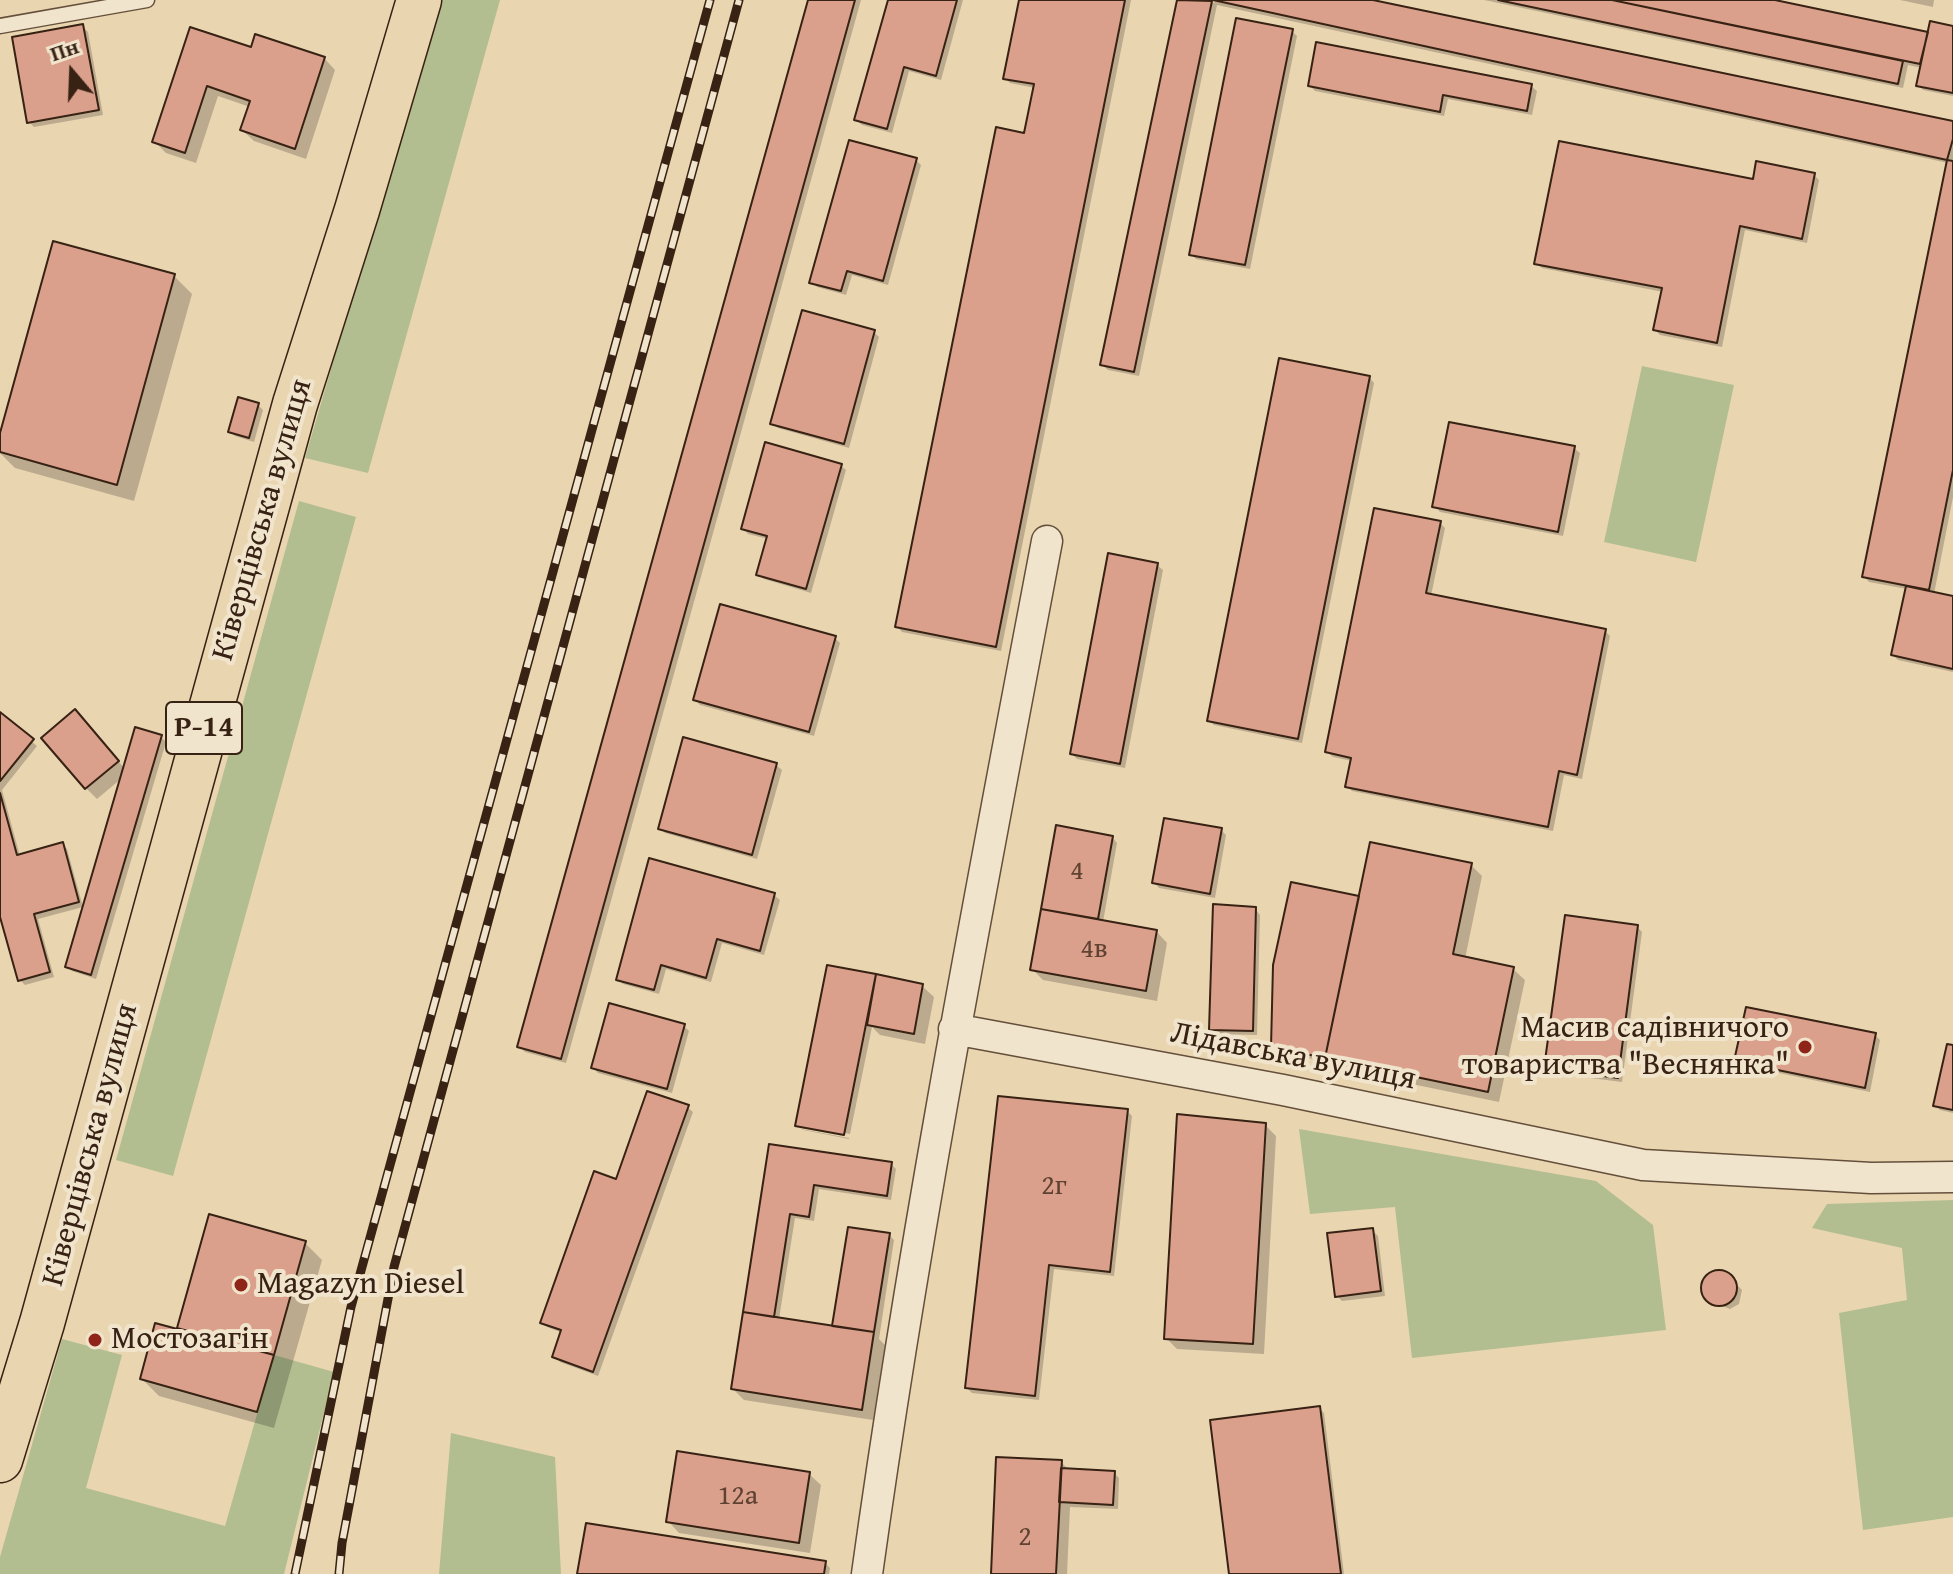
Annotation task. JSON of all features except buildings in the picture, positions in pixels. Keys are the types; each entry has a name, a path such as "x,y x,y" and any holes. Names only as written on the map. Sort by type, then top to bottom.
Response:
{"main road":[{"name":"Ківерцівська вулиця","path":"0,1460 42,1323 295,404 419,0"}],"street":[{"path":"867,1574 887,1431 954,1029 1047,541"},
{"name":"Лідавська вулиця","path":"954,1029 1283,1090 1643,1165 1855,1178 1953,1177"}],"lane":[{"path":"0,26 147,0"}],"green space":[{"path":"439,0 500,0 368,473 305,458"},
{"path":"1642,366 1734,385 1696,562 1604,542"},
{"path":"299,501 356,517 173,1176 116,1160"},
{"path":"1299,1129 1596,1181 1653,1225 1666,1330 1412,1358 1395,1207 1310,1214"},
{"path":"1953,1200 1953,1517 1863,1530 1839,1313 1907,1300 1902,1248 1812,1228 1827,1204"},
{"path":"62,1339 122,1355 86,1488 225,1526 274,1355 334,1372 284,1574 0,1574 0,1557"},
{"path":"451,1433 555,1457 561,1574 439,1574"}],"railway":[{"path":"295,1574 351,1307 710,0"},
{"path":"339,1574 342,1543 394,1267 739,0"}],"place":[{"name":"Масив садівничого товариства \"Веснянка\"","path":"1805,1047"},
{"name":"Magazyn Diesel","path":"241,1285"},
{"name":"Мостозагін","path":"95,1340"}]}
